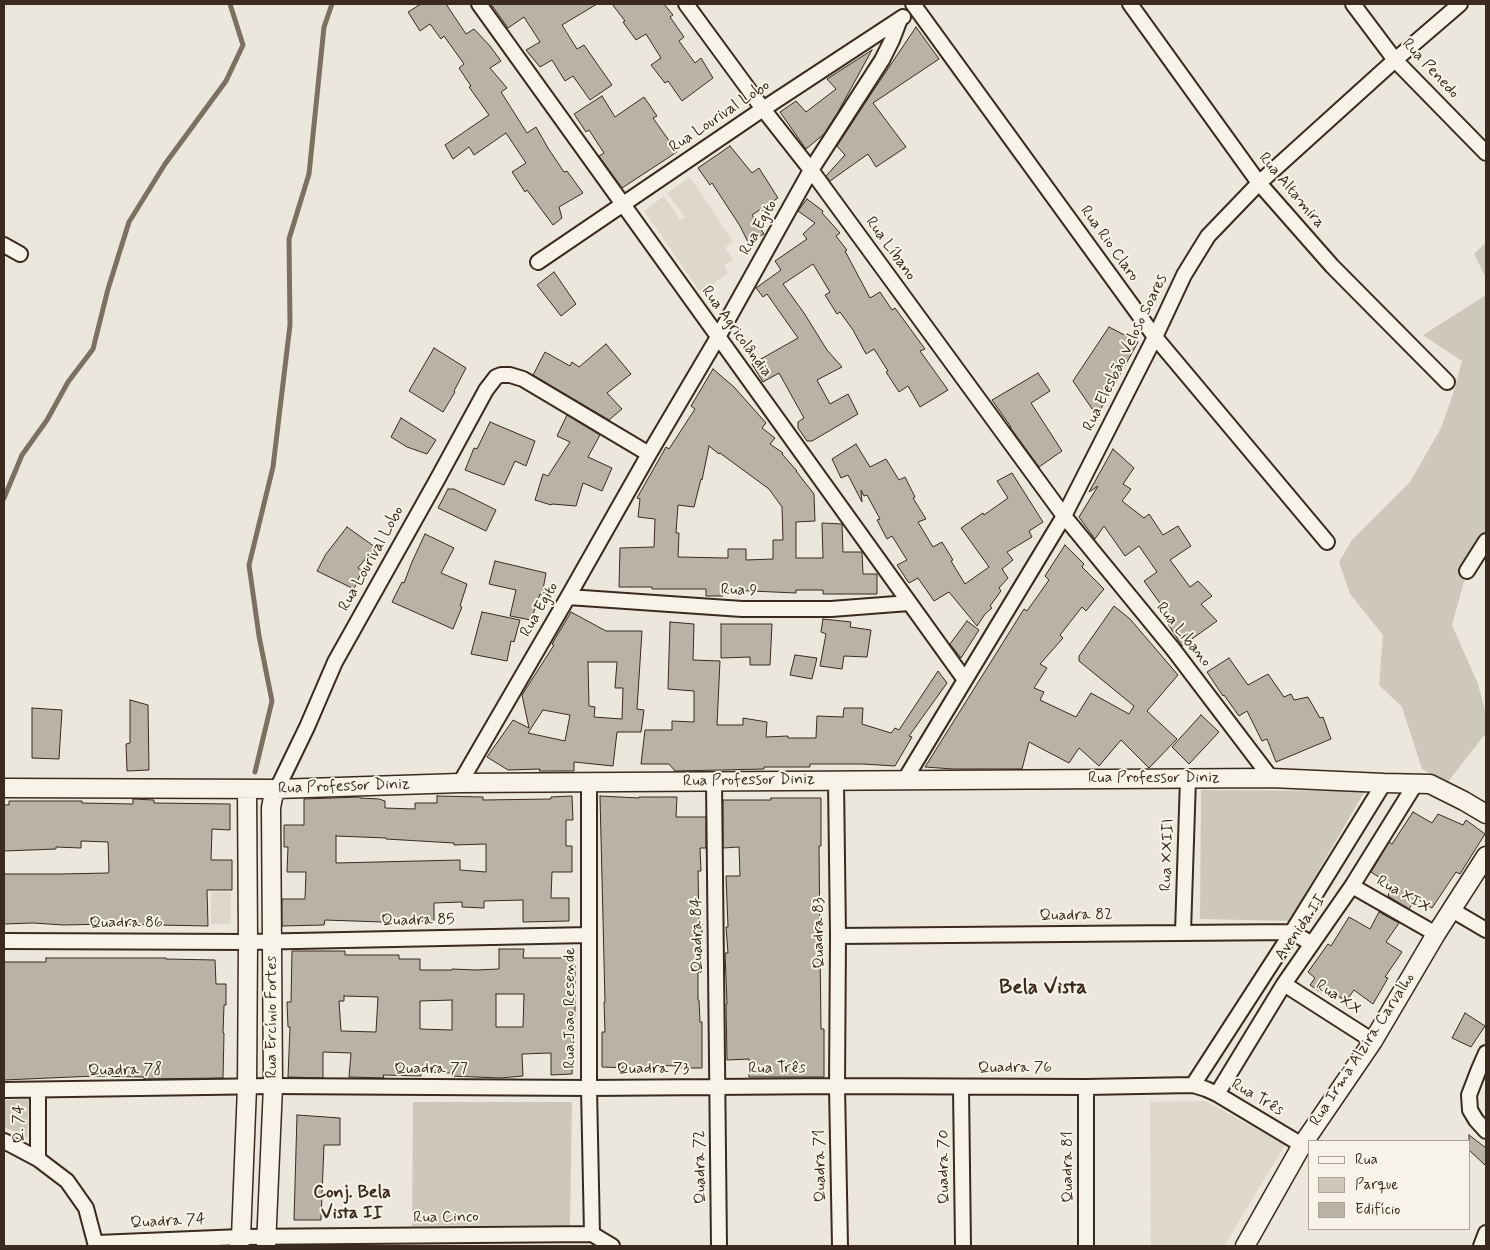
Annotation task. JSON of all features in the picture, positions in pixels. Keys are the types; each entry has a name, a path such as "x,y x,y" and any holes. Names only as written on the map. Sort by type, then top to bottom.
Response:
{"street":[{"name":"Rua Agricolândia","path":"479,4 965,680"},
{"name":"Rua Líbano","path":"686,4 763,109 811,170 1064,516"},
{"name":"Rua Altamira","path":"1130,4 1259,183 1332,266 1447,382"},
{"name":"Rua Penedo","path":"1353,4 1395,60 1486,153"},
{"name":"Rua Elesbão Veloso Soares","path":"904,781 1064,516 1155,337 1184,275 1208,236 1259,183 1460,4"},
{"name":"Rua Lourival Lobo","path":"538,262 763,109 900,19 917,5"},
{"name":"Rua Rio Claro","path":"917,5 1155,337 1327,542"},
{"name":"Rua Egito","path":"460,783 718,336 811,170 882,60 900,19"},
{"path":"4,245 20,254"},
{"name":"Rua Lourival Lobo","path":"277,789 307,727 335,662 491,383 501,375 510,375 523,379 649,454"},
{"name":"Rua Libano","path":"1064,516 1173,649 1271,778"},
{"path":"1467,571 1486,541"},
{"name":"Rua 9","path":"568,597 742,609 831,609 909,603"},
{"name":"Rua Professor Diniz","path":"4,788 277,789 460,783 1271,778 1430,784 1486,814"},
{"name":"Rua XXIII","path":"1183,932 1188,779"},
{"name":"Quadra 83","path":"836,781 837,1086"},
{"name":"Quadra 84","path":"714,782 718,1088"},
{"name":"Avenida II","path":"1217,1094 1284,984 1352,886 1416,782"},
{"name":"Rua Joao Resende","path":"589,783 589,1088 592,1234"},
{"name":"Avenida II","path":"1193,1085 1292,932 1384,783"},
{"name":"Rua Ercínio Fortes","path":"240,1242 247,1087 246,789"},
{"name":"Rua Ercínio Fortes","path":"266,1242 273,1086 271,808 277,789"},
{"name":"Rua Irmã Alzira Carvalho","path":"1245,1246 1302,1144 1372,1041 1436,934 1486,856"},
{"name":"Rua XIX","path":"1352,886 1436,934"},
{"path":"1452,910 1486,930"},
{"path":"1292,932 1312,944"},
{"name":"Quadra 82","path":"838,936 1292,932"},
{"name":"Quadra 85","path":"248,942 589,935"},
{"name":"Quadra 86","path":"4,941 248,942"},
{"name":"Rua XX","path":"1284,984 1372,1041"},
{"path":"1486,1053 1469,1095 1470,1110 1486,1132"},
{"name":"Rua Três","path":"1193,1085 1217,1094 1302,1144"},
{"name":"Quadra 76","path":"837,1086 1086,1087 1193,1085"},
{"path":"247,1087 273,1086"},
{"name":"Quadra 77","path":"273,1086 589,1088"},
{"name":"Rua Três","path":"718,1088 837,1086"},
{"name":"Quadra 71","path":"837,1086 840,1246"},
{"name":"Quadra 78","path":"4,1090 247,1087"},
{"name":"Quadra 70","path":"961,1087 963,1246"},
{"name":"Quadra 81","path":"1086,1087 1086,1246"},
{"name":"Quadra 73","path":"589,1088 718,1088"},
{"name":"Quadra 72","path":"718,1088 719,1246"},
{"name":"Q. 74","path":"38,1090 38,1159"},
{"path":"4,1141 38,1159 67,1181 86,1208 96,1245"},
{"path":"1481,1246 1486,1233"},
{"path":"585,1246 592,1234 612,1246"},
{"name":"Rua Cinco","path":"240,1242 592,1234"},
{"name":"Quadra 74","path":"96,1245 240,1242"}],"shaded area":[{"path":"690,177 733,242 725,248 733,259 724,266 728,273 701,293 644,211 664,196 680,220 685,217 667,193"},
{"path":"211,892 231,892 231,924 211,924"},
{"path":"1206,1101 1285,1145 1224,1246 1151,1246 1150,1102"}],"green space":[{"path":"1486,242 1486,278 1474,254"},
{"path":"1486,295 1486,546 1467,571 1452,625 1478,684 1486,714 1486,733 1447,783 1422,769 1402,707 1379,685 1383,635 1350,594 1339,562 1352,540 1410,482 1441,428 1462,361 1423,335"},
{"path":"1201,790 1365,791 1289,921 1200,919"},
{"path":"29,1099 27,1138 4,1127 4,1100"},
{"path":"413,1102 572,1102 570,1225 412,1226"}],"building":[{"path":"421,4 446,4 466,34 474,29 490,46 501,61 490,68 507,88 501,92 527,133 536,127 564,172 567,171 583,193 559,207 562,218 553,225 527,190 525,192 512,172 526,163 506,133 474,155 469,147 453,159 445,145 489,115 469,87 471,86 459,68 464,64 444,36 441,39 430,24 420,31 408,12"},
{"path":"491,4 597,4 562,25 577,49 584,45 612,85 590,100 573,76 565,81 552,60 540,67 526,50 540,42 524,17 508,28"},
{"path":"612,4 664,4 673,15 670,17 684,37 679,41 695,63 701,58 713,78 682,101 668,81 665,83 651,65 661,58 646,34 636,40"},
{"path":"916,27 939,59 873,103 906,147 876,167 868,154 830,181 826,176 845,155 837,146"},
{"path":"872,50 824,134 806,149 780,112 796,101 806,112 836,89 827,79"},
{"path":"602,96 615,117 644,97 657,116 653,118 677,152 622,188 599,156 604,153 589,130 586,132 574,114"},
{"path":"730,146 752,173 759,168 778,198 752,215 764,234 748,242 740,226 712,183 710,185 698,168"},
{"path":"807,199 823,211 822,213 840,233 836,236 847,250 845,251 870,298 880,292 892,310 895,308 925,349 920,351 948,390 920,407 908,386 899,392 874,349 866,354 853,330 840,312 837,314 825,295 830,292 813,264 783,284 827,350 842,367 817,380 830,404 848,394 858,414 812,441 807,441 798,428 798,422 804,418 779,373 763,382 752,364 798,338 767,294 763,297 756,288 781,270 775,261 807,239 803,234 815,223 798,211"},
{"path":"554,272 576,304 561,316 537,285"},
{"path":"1109,327 1138,342 1097,416 1073,381"},
{"path":"606,344 631,374 607,393 622,409 609,420 533,375 545,352 570,366 572,362 579,367"},
{"path":"434,348 466,368 443,412 409,391"},
{"path":"713,369 734,387 766,423 762,428 775,438 770,444 783,453 814,494 815,521 796,522 796,558 823,558 822,523 842,524 843,552 862,552 863,574 877,574 877,594 823,594 823,590 796,590 796,593 729,590 729,592 722,591 723,596 706,596 706,589 619,587 620,548 654,547 655,519 638,517 640,499 637,498 666,447 669,449 695,409 691,406","holes":["709,446 769,489 782,507 783,540 773,540 773,559 746,560 746,549 728,549 728,558 678,557 679,533 676,533 678,505 694,507"]},
{"path":"1038,373 1050,391 1031,403 1062,451 1039,467 992,400"},
{"path":"567,415 600,435 588,457 612,468 602,491 583,483 576,506 551,505 535,500 543,474 548,476 570,442 557,436"},
{"path":"401,418 436,440 427,454 407,447 391,437"},
{"path":"490,422 535,441 526,466 515,461 504,485 465,470 474,448 477,449"},
{"path":"856,444 870,467 886,459 899,480 905,477 915,497 913,498 926,519 918,522 933,547 942,542 965,584 989,567 961,528 1008,498 997,481 1012,473 1043,522 1029,531 1032,537 1007,552 1013,560 1002,569 1008,578 999,588 1001,591 990,606 992,608 985,614 977,626 949,592 934,601 918,578 909,583 897,565 907,560 892,536 887,539 877,520 880,519 867,495 864,496 861,490 862,502 848,475 841,478 832,459"},
{"path":"1113,449 1134,468 1123,484 1131,489 1122,501 1144,518 1149,514 1163,535 1178,526 1191,546 1170,560 1190,587 1198,581 1212,596 1201,604 1217,621 1182,646 1158,608 1162,606 1144,581 1157,572 1139,546 1125,556 1104,526 1095,539 1079,517 1098,486 1089,492"},
{"path":"448,489 454,489 496,510 486,531 438,508"},
{"path":"347,527 375,547 358,568 362,571 354,589 317,571 326,554"},
{"path":"425,534 454,548 441,573 467,584 460,606 462,607 453,629 392,602 402,582 404,583"},
{"path":"1065,545 1084,564 1082,567 1104,589 1086,611 1082,607 1060,635 1063,638 1040,664 1047,668 1034,688 1044,692 1040,700 1076,717 1091,693 1129,714 1134,706 1079,661 1079,656 1114,606 1130,619 1178,675 1147,711 1177,739 1149,768 1121,740 1099,766 1079,748 1069,763 1029,742 1022,769 925,767 1024,609 1027,611 1049,580 1045,576"},
{"path":"495,561 546,573 542,595 540,594 531,620 510,616 516,590 489,584"},
{"path":"482,612 520,620 514,642 511,641 507,661 471,654"},
{"path":"571,612 606,631 642,631 637,709 644,710 641,732 617,732 613,766 574,762 574,771 508,770 487,757 513,720 529,728 522,695 554,645 552,644","holes":["588,662 617,662 615,688 623,688 622,719 594,717 595,707 589,706","543,710 570,715 565,741 528,733"]},
{"path":"823,619 851,622 850,627 871,630 867,657 844,656 842,669 820,666 826,634 821,632"},
{"path":"967,621 979,630 961,658 950,644"},
{"path":"670,622 694,624 693,660 720,661 717,725 743,725 743,718 767,722 766,737 816,738 817,716 843,717 844,708 863,708 862,724 891,733 895,728 899,730 938,671 947,683 909,736 912,737 895,766 810,764 810,767 675,771 669,764 641,764 645,730 672,730 672,721 694,722 694,691 668,689"},
{"path":"721,624 772,624 770,665 750,665 750,657 721,658"},
{"path":"795,655 817,658 812,679 790,675"},
{"path":"1229,658 1248,685 1268,674 1284,697 1291,694 1294,700 1308,697 1320,718 1323,717 1331,739 1276,762 1267,739 1262,741 1247,711 1239,716 1207,672"},
{"path":"130,700 148,705 149,770 127,771 126,744 130,743"},
{"path":"32,708 62,710 59,759 32,758"},
{"path":"1201,715 1219,732 1189,764 1172,747"},
{"path":"437,796 483,797 483,800 551,799 551,797 572,796 573,820 566,820 566,846 572,846 572,872 552,872 551,898 569,898 569,921 523,922 523,900 484,901 484,908 462,907 462,902 434,903 434,921 325,920 324,925 282,926 282,899 305,899 306,872 287,872 288,847 284,847 284,825 304,825 304,799 360,797 385,801 385,808 415,809 415,803 437,803","holes":["336,836 454,843 454,845 486,844 486,872 460,870 460,860 336,863"]},
{"path":"600,796 677,797 676,817 706,817 706,848 700,848 701,871 698,871 699,924 702,924 702,971 698,972 698,1000 700,1022 702,1022 702,1068 650,1065 650,1071 630,1072 630,1068 602,1067 602,1032 605,1032 605,1002"},
{"path":"771,798 821,798 821,846 819,846 820,950 821,1029 824,1029 824,1077 749,1077 749,1059 727,1060 725,953 728,953 726,927 728,927 726,876 740,876 739,847 723,848 723,800 771,800"},
{"path":"133,799 154,800 154,803 230,804 230,830 212,829 211,860 232,860 232,890 207,890 208,926 4,924 4,874 108,873 109,871 108,842 81,841 81,848 56,847 56,849 4,851 4,805 9,805 9,801 82,801 82,803 133,804"},
{"path":"1413,812 1432,823 1438,814 1463,825 1466,820 1485,834 1460,874 1456,872 1432,908 1416,898 1409,909 1388,896 1388,892 1393,886 1371,872 1389,842 1392,844"},
{"path":"1379,912 1399,923 1386,942 1402,952 1385,977 1388,978 1373,1004 1354,990 1346,1001 1325,988 1322,993 1310,985 1315,978 1308,972 1328,944 1331,946 1349,917 1370,929"},
{"path":"499,949 524,949 523,958 575,958 572,1074 551,1075 551,1053 522,1054 523,1076 500,1078 451,1076 451,1073 421,1072 421,1076 383,1075 384,1078 349,1077 351,1053 323,1052 323,1078 288,1077 290,1027 288,1027 287,1002 291,1002 292,951 345,951 345,955 399,955 399,959 420,959 420,970 499,969","holes":["496,994 524,994 523,1027 496,1027","344,996 378,997 376,1032 341,1031 339,1001 344,1001","452,1000 452,1030 420,1029 420,1001"]},
{"path":"46,958 215,960 216,984 226,984 223,1078 144,1079 144,1077 95,1076 4,1080 4,962 46,962"},
{"path":"1465,1013 1485,1026 1471,1047 1452,1038"},
{"path":"297,1115 340,1118 340,1145 324,1145 321,1220 294,1220"},
{"path":"1469,1135 1486,1148 1486,1166 1470,1151"}],"waterway":[{"path":"4,498 22,455 47,420 68,382 93,349 108,289 129,222 165,164 226,81 243,45 230,4"},
{"path":"255,772 272,701 259,636 249,565 273,467 290,325 289,239 309,174 324,27 332,4"}],"district":[{"name":"Bela Vista","path":"1043,989"},
{"name":"Conj. Bela Vista II","path":"352,1203"}]}
